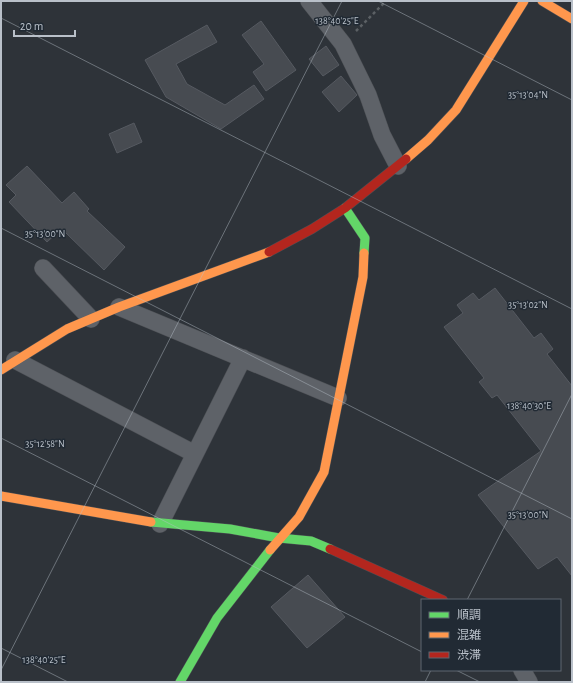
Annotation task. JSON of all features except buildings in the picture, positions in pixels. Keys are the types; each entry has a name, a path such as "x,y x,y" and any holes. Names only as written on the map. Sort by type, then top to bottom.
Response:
{"street":[{"path":"309,1 343,44 368,95 382,135 398,166"},
{"path":"1,370 67,329 119,307 272,251 312,229 345,208 428,140 456,110 524,1"},
{"path":"542,1 572,19"},
{"path":"180,682 217,618 279,538 298,517 324,472 363,277 365,238 345,208"},
{"path":"43,268 91,319"},
{"path":"119,307 338,398"},
{"path":"160,524 243,358"},
{"path":"15,360 195,454"},
{"path":"1,496 160,524 230,529 279,538 311,541 441,599"},
{"path":"523,671 529,682"}],"path":[{"path":"343,44 386,1"}],"traffic: fast":[{"path":"345,208 365,238 364,253"},
{"path":"151,522 230,529 279,538 311,541 330,549"},
{"path":"180,682 217,618 270,550"}],"traffic: slow":[{"path":"406,159 428,140 456,110 524,1"},
{"path":"542,1 572,19"},
{"path":"1,370 67,329 119,307 269,252"},
{"path":"270,550 299,517 324,472 363,277 364,253"},
{"path":"1,496 151,522"}],"traffic: jam":[{"path":"269,252 312,229 345,208 406,159"},
{"path":"330,549 441,599"}]}
